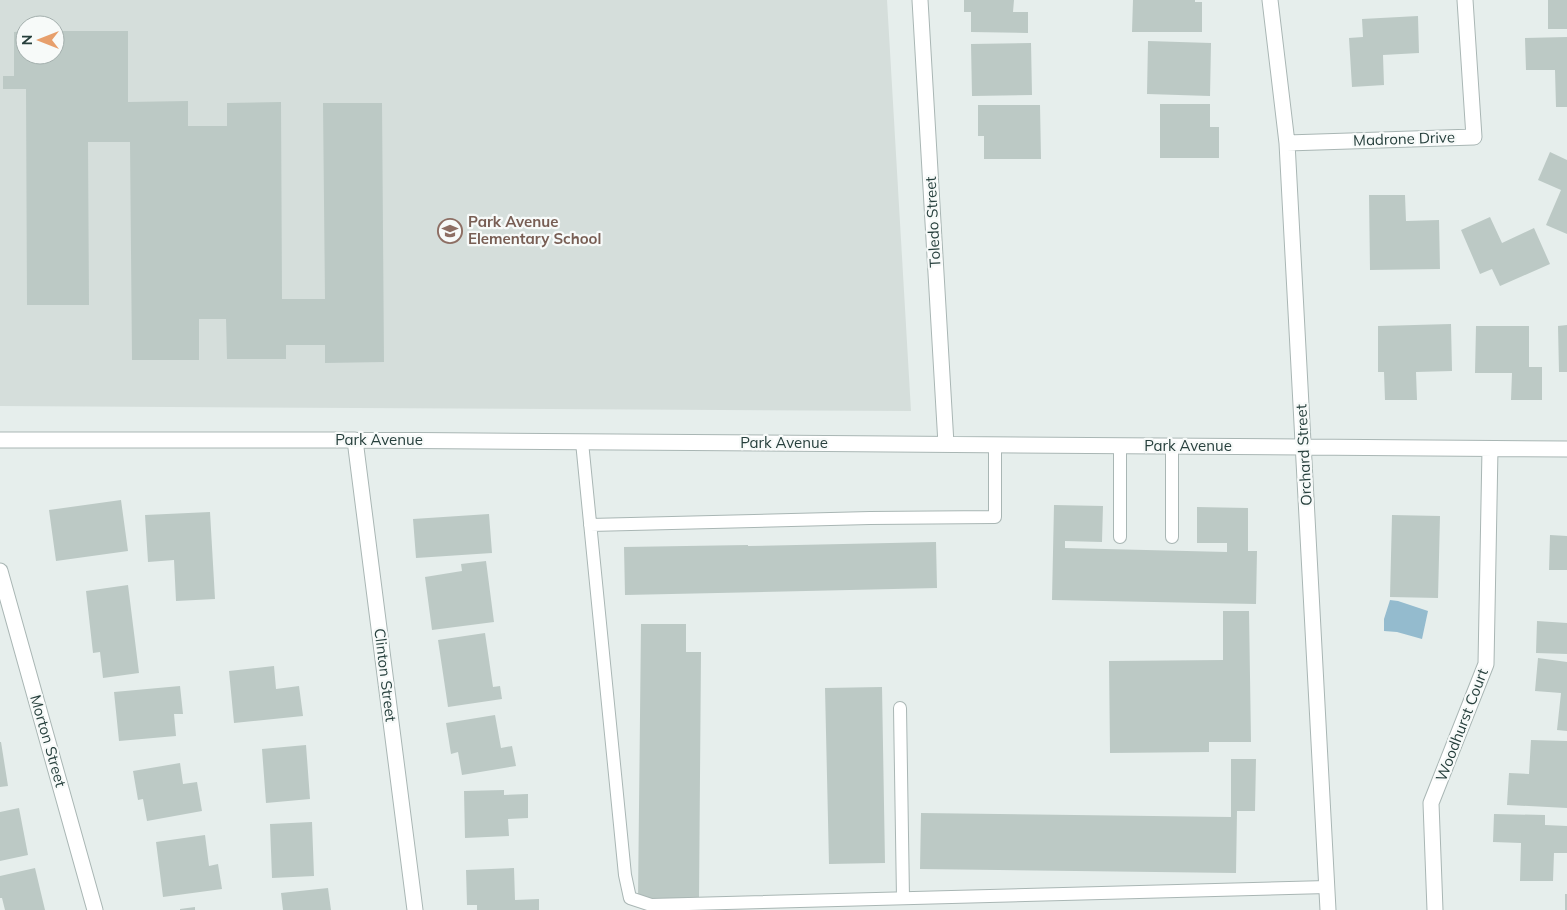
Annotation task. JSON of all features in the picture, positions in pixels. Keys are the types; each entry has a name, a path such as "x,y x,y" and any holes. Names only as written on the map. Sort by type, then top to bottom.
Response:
{"street":[{"name":"Toledo Street","path":"920,0 946,444"},
{"name":"Orchard Street","path":"1270,0 1287,143 1328,910"},
{"name":"Madrone Drive","path":"1287,143 1474,137 1465,0"},
{"name":"Park Avenue","path":"0,440 355,440 1567,449"},
{"name":"Clinton Street","path":"355,440 415,910"},
{"name":"Woodhurst Court","path":"1435,910 1432,803 1486,664 1490,449"},
{"name":"Morton Street","path":"0,571 96,910"}],"lane":[{"path":"582,442 625,875 630,898 651,905 1327,887"},
{"path":"590,525 995,517 995,445"},
{"path":"1120,446 1120,537"},
{"path":"1172,446 1172,537"},
{"path":"900,708 903,898"}],"shaded area":[{"name":"Park Avenue Elementary School","path":"0,0 887,0 911,411 0,406"}],"water":[{"path":"1390,600 1428,611 1422,639 1397,632 1384,631 1384,619"}],"building":[{"path":"964,0 1014,0 1013,12 1028,12 1028,33 971,32 971,12 964,12"},
{"path":"1133,0 1195,0 1195,2 1202,2 1202,32 1132,32"},
{"path":"1548,0 1567,0 1567,29 1548,29"},
{"path":"1418,16 1419,53 1383,55 1384,85 1352,87 1349,38 1363,37 1362,19"},
{"path":"65,31 128,31 128,102 188,101 188,126 227,126 227,103 281,102 282,299 325,299 323,103 382,103 384,362 325,363 325,345 286,345 286,359 227,359 226,319 199,319 199,360 132,360 130,142 88,142 89,305 27,305 26,89 3,89 3,76 14,76 14,32 15,65 65,65"},
{"path":"1567,37 1567,107 1556,107 1555,70 1526,70 1525,38"},
{"path":"1148,41 1211,43 1210,96 1147,94"},
{"path":"1031,43 1032,95 972,96 971,44"},
{"path":"1160,104 1210,104 1210,127 1219,127 1219,158 1160,158"},
{"path":"978,105 1040,105 1041,159 984,159 984,136 978,136"},
{"path":"1550,152 1567,160 1567,234 1546,225 1561,190 1538,180"},
{"path":"1369,195 1405,195 1406,221 1439,220 1440,269 1370,270"},
{"path":"1490,217 1502,243 1534,228 1550,264 1500,286 1492,269 1480,274 1461,230"},
{"path":"1451,324 1452,371 1416,372 1417,400 1385,400 1384,372 1378,372 1378,326"},
{"path":"1567,325 1567,372 1559,372 1558,326"},
{"path":"1476,326 1529,326 1529,367 1542,367 1542,400 1511,400 1512,373 1475,373"},
{"path":"121,500 128,551 56,561 49,510"},
{"path":"1054,505 1103,506 1102,542 1065,541 1065,548 1227,552 1227,543 1197,543 1197,507 1248,508 1248,551 1257,551 1256,604 1052,600"},
{"path":"210,512 215,599 176,601 174,560 148,562 145,515"},
{"path":"489,514 492,553 416,558 413,519"},
{"path":"1392,515 1440,516 1438,598 1390,597"},
{"path":"1550,535 1567,536 1567,570 1549,570"},
{"path":"936,542 937,588 625,595 624,547"},
{"path":"486,561 494,622 432,630 425,577 462,571 461,564"},
{"path":"128,585 139,673 103,678 100,652 93,653 86,591"},
{"path":"1223,611 1249,611 1251,742 1209,742 1209,752 1110,753 1109,661 1223,660"},
{"path":"1537,621 1567,623 1567,654 1536,653"},
{"path":"641,624 686,624 686,652 701,652 699,900 638,899"},
{"path":"485,633 493,687 500,686 502,699 448,707 438,640"},
{"path":"1538,658 1567,662 1567,731 1557,730 1561,693 1535,691"},
{"path":"274,666 276,689 299,686 303,716 234,723 229,671"},
{"path":"180,686 183,714 174,714 176,736 119,741 114,692"},
{"path":"882,687 885,863 829,864 825,688"},
{"path":"495,715 501,748 512,746 516,766 462,775 458,752 451,754 446,723"},
{"path":"1531,740 1567,741 1567,808 1507,805 1509,773 1529,774"},
{"path":"0,742 8,786 0,787"},
{"path":"306,745 310,799 266,803 262,749"},
{"path":"1231,759 1256,759 1255,811 1237,811 1236,873 920,869 921,813 1231,817"},
{"path":"180,763 183,784 197,782 202,811 147,821 143,799 138,800 133,771"},
{"path":"504,790 504,795 528,794 528,818 508,819 509,836 465,838 464,791"},
{"path":"19,808 28,855 0,861 0,812"},
{"path":"1494,814 1545,815 1545,825 1567,826 1567,853 1554,853 1553,881 1520,881 1521,843 1493,842"},
{"path":"312,822 314,876 272,878 270,824"},
{"path":"205,835 209,866 218,864 222,889 163,897 156,842"},
{"path":"35,868 45,910 5,910 2,898 0,898 0,876"},
{"path":"514,868 515,900 539,899 539,910 477,910 477,905 467,905 466,870"},
{"path":"328,888 331,910 283,910 281,893"},
{"path":"1565,894 1567,894 1567,910 1565,910"},
{"path":"195,907 195,910 180,910 180,909"}],"place":[{"name":"Park Avenue Elementary School","path":"450,231"}]}
